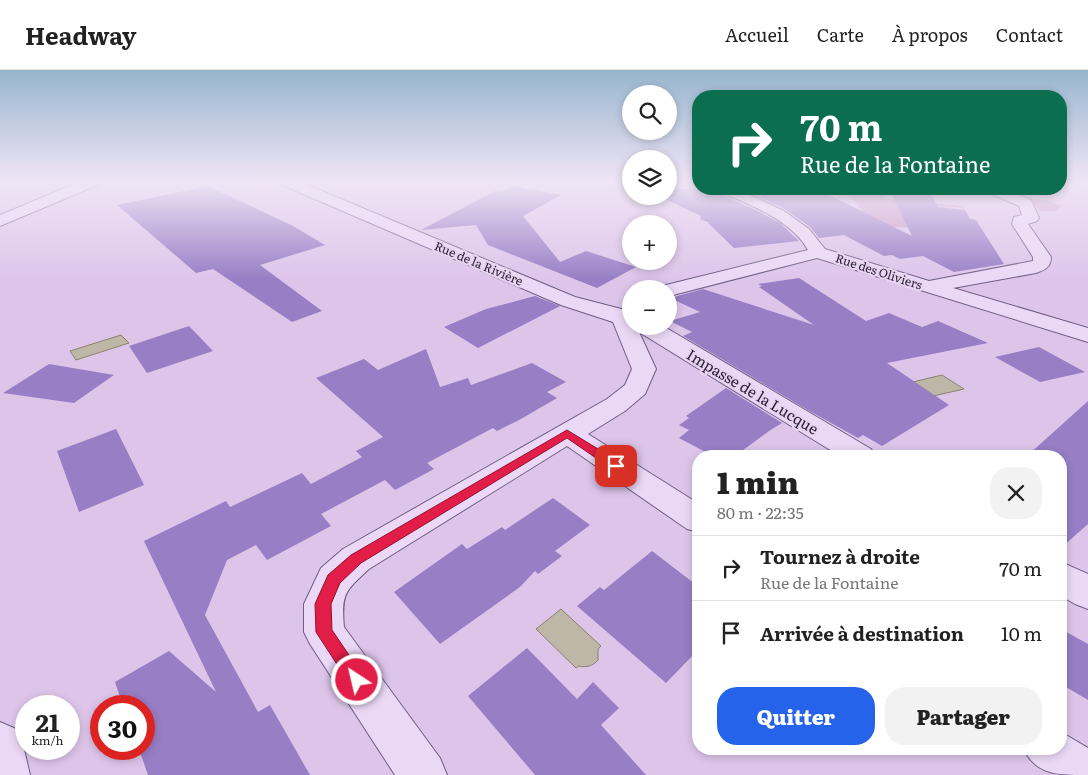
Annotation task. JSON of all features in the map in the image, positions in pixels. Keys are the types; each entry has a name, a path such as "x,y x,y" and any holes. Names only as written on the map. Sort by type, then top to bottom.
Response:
{"street":[{"path":"0,221 17,214"},
{"name":"Rue de la Rivière","path":"363,214 568,301 622,314"},
{"path":"776,214 795,226 814,244 818,252"},
{"path":"927,286 1036,267 1042,263 1042,257 1020,224 1020,220 1031,218 1030,214"},
{"name":"Rue des Oliviers","path":"677,288 818,252 1088,335"},
{"path":"423,775 324,632 323,604 334,579 356,559 616,405 636,389 644,369 636,335"},
{"name":"Impasse de la Lucque","path":"662,335 851,450"},
{"path":"567,433 692,515"},
{"path":"1067,581 1088,593"},
{"path":"0,745 6,775"},
{"path":"1056,755 1087,775"}],"shaded area":[{"path":"918,214 914,227 882,225 866,215"},
{"path":"121,335 129,343 76,360 70,351"},
{"path":"942,375 964,389 920,399 900,385"},
{"path":"561,609 601,646 598,649 598,660 592,665 576,668 536,629"}],"building":[{"path":"127,214 267,214 293,226 325,245 260,265 322,311 292,322 213,269 196,273"},
{"path":"452,214 527,214 523,216 560,262 586,251 622,263 622,270 630,270 597,288 488,245 476,225 421,230"},
{"path":"697,214 763,214 780,223 799,241 734,248 708,223 710,223 700,219 701,216"},
{"path":"792,214 867,214 912,236 901,214 967,214 970,219 976,220 1004,264 954,272 923,256 900,259 892,255 884,256 844,235 819,238 810,227"},
{"path":"799,278 866,321 889,313 922,327 938,321 988,343 887,363 949,405 882,446 863,435 858,438 683,336 692,332 677,324 677,319 700,312 677,301 677,296 703,289 814,325 759,287 762,286 758,284"},
{"path":"535,296 560,306 478,348 444,327 486,309"},
{"path":"189,326 213,351 147,373 129,346"},
{"path":"1039,347 1085,372 1040,382 995,357"},
{"path":"426,349 440,387 468,378 471,385 532,363 566,382 547,392 557,398 521,419 497,431 493,428 427,463 434,469 395,490 385,480 321,514 331,526 267,560 256,545 227,560 205,615 258,712 270,705 310,775 148,775 143,760 155,760 155,695 119,695 115,682 169,651 216,692 144,541 226,501 230,507 302,473 311,484 362,457 356,451 383,437 316,378 364,359 378,370"},
{"path":"49,364 114,375 74,403 3,393"},
{"path":"726,388 782,423 743,450 702,450 679,438 689,430 679,425 689,418 686,416"},
{"path":"1088,401 1088,524 1067,543 1067,450 1034,450"},
{"path":"116,429 144,485 79,512 57,451"},
{"path":"553,498 590,525 555,551 562,556 538,574 535,571 520,587 440,644 394,592 462,544 467,549 502,527 505,530"},
{"path":"652,551 692,582 692,656 666,683 577,606 600,587 604,590"},
{"path":"1067,632 1088,644 1088,700 1067,688"},
{"path":"527,648 577,699 593,682 619,708 601,725 646,775 535,775 468,696"}],"route":[{"path":"357,680 324,632 323,604 334,579 356,559 567,433 616,466"}]}
